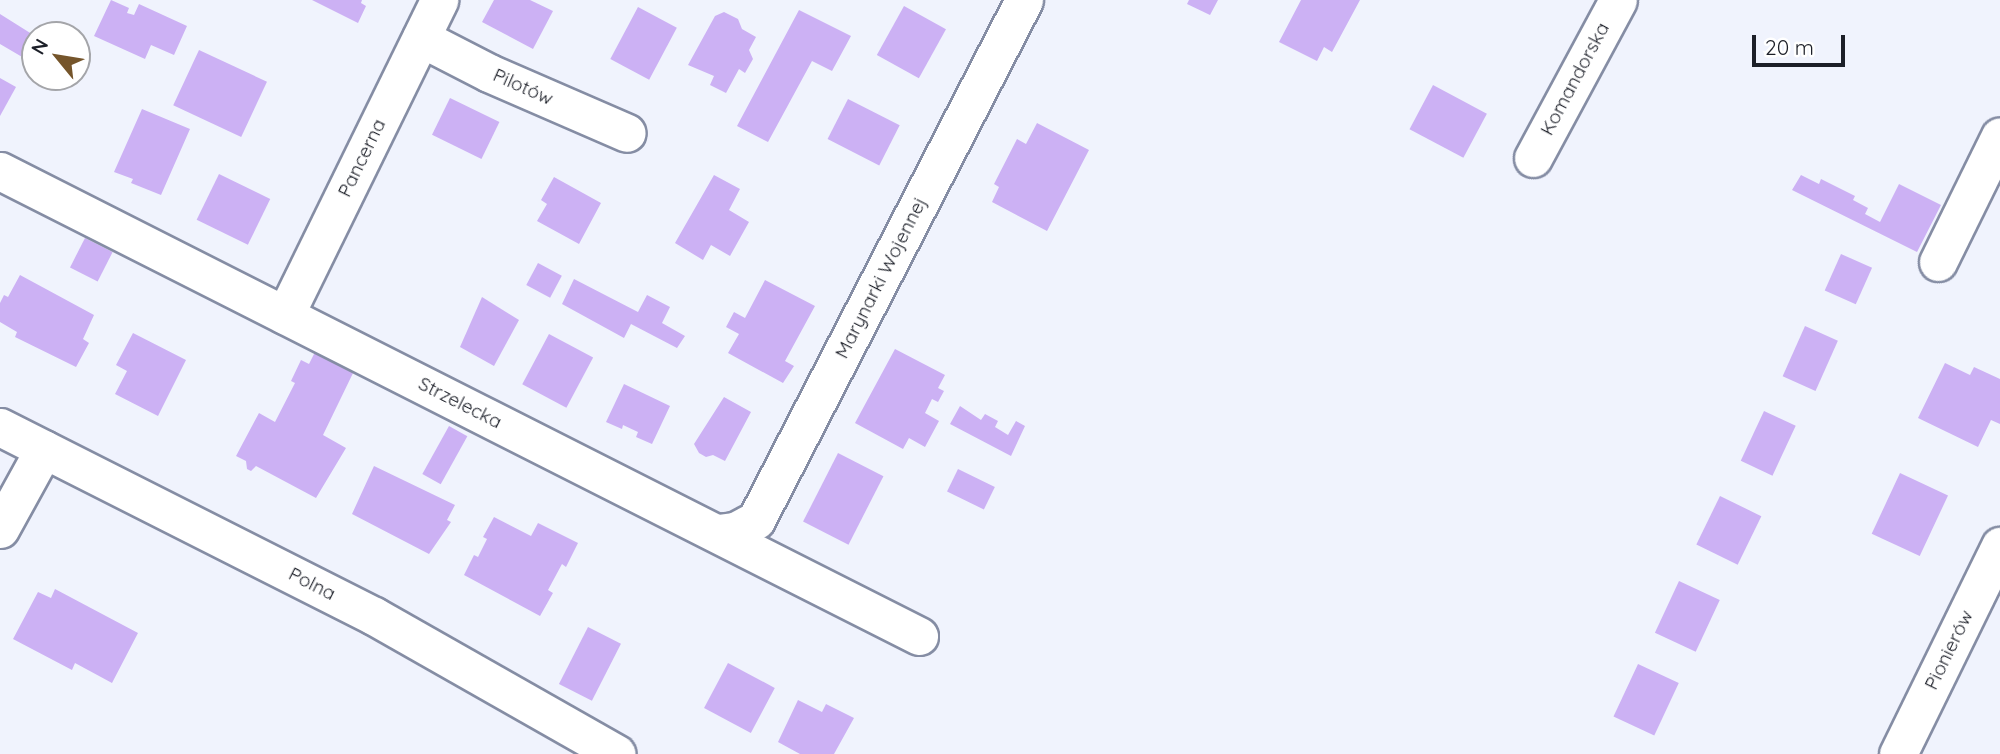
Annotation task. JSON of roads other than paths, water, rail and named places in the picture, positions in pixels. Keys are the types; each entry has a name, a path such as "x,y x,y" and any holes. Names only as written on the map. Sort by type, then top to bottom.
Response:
{"street":[{"name":"Pancerna","path":"285,315 439,0"},
{"name":"Marynarki Wojennej","path":"719,533 735,531 755,520 1024,0"},
{"name":"Komandorska","path":"1533,158 1618,0"},
{"name":"Pilotów","path":"421,38 489,73 626,133"},
{"path":"1938,262 2000,136"},
{"name":"Strzelecka","path":"0,171 919,636"},
{"name":"Polna","path":"0,428 374,616 617,754"},
{"path":"0,529 44,449"},
{"name":"Pionierów","path":"1898,754 2000,545"}]}
